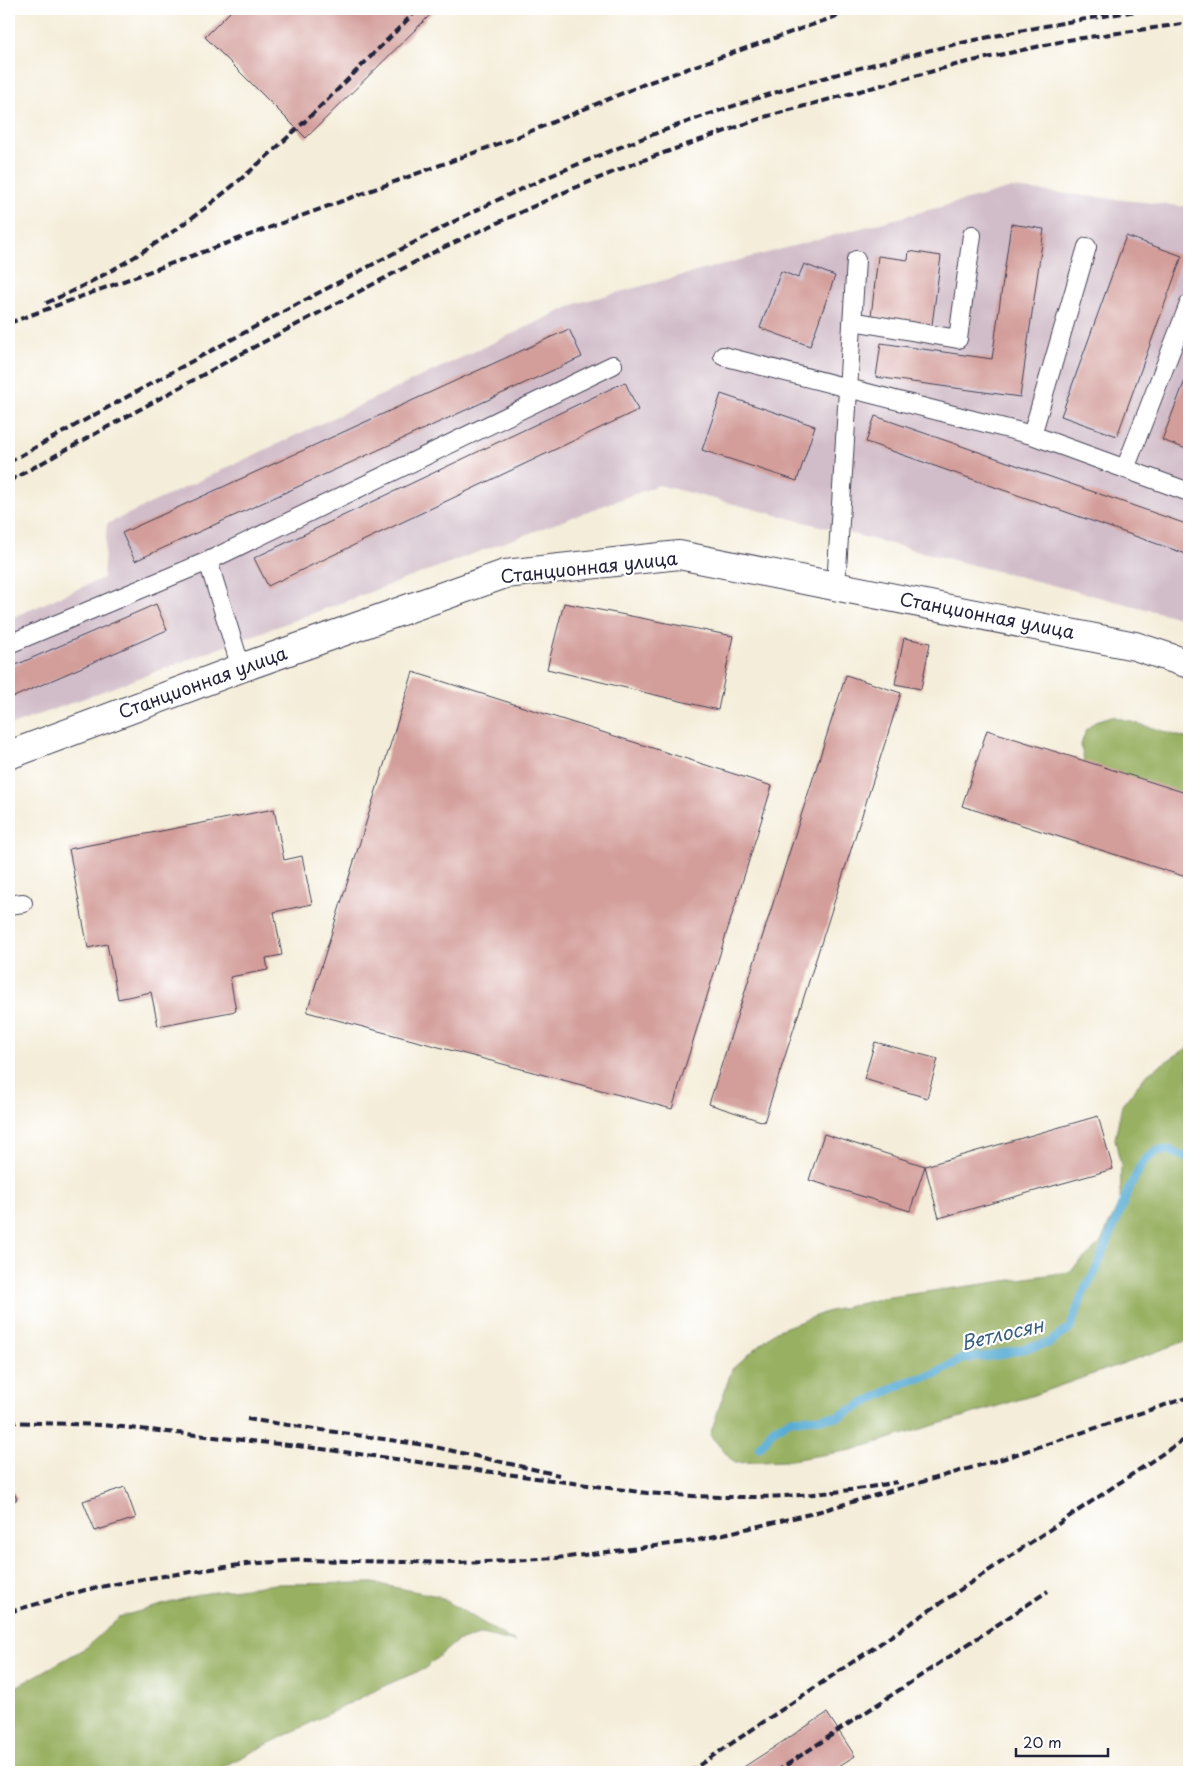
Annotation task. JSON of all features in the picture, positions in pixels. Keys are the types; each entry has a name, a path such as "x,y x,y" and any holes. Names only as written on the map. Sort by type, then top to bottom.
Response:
{"street":[{"name":"Станционная улица","path":"9,755 241,668 505,574 679,555 1135,646 1189,664"}],"lane":[{"path":"852,321 958,339 972,235"},
{"path":"1032,436 1087,246"},
{"path":"836,586 856,260"},
{"path":"1125,469 1189,304"},
{"path":"723,356 1032,436 1189,492"},
{"path":"9,644 208,561 613,365"},
{"path":"208,561 241,668"}],"shaded area":[{"path":"1012,188 1189,207 1189,620 659,485 9,726 9,619 103,578 107,524 578,303"}],"green space":[{"path":"1112,716 1189,739 1189,811 1095,774 1084,761 1081,745 1086,730 1096,721"},
{"path":"1189,1047 1189,1340 1031,1396 852,1450 785,1461 734,1463 710,1435 732,1369 776,1331 826,1312 883,1298 1069,1272 1100,1244 1120,1201 1121,1166 1115,1139 1122,1105 1148,1073"},
{"path":"373,1583 438,1596 515,1642 483,1634 457,1641 424,1669 386,1685 212,1772 9,1772 9,1691 87,1647 119,1617 201,1594 275,1584"}],"building":[{"path":"233,9 436,9 306,138 205,37"},
{"path":"1011,224 1044,229 1020,397 876,377 881,343 992,359"},
{"path":"1126,236 1182,256 1117,436 1061,416"},
{"path":"909,251 941,256 932,325 871,317 878,256 908,260"},
{"path":"804,264 835,276 810,346 760,328 781,271 798,278"},
{"path":"569,329 582,357 135,561 122,533"},
{"path":"1189,370 1189,450 1162,440"},
{"path":"625,382 638,410 268,586 254,558"},
{"path":"721,394 815,426 797,481 702,450"},
{"path":"875,416 1189,525 1189,555 866,442"},
{"path":"564,603 733,636 718,710 547,669"},
{"path":"156,604 167,630 9,699 9,668"},
{"path":"904,638 930,643 921,689 895,684"},
{"path":"413,672 772,786 672,1109 307,1012"},
{"path":"846,675 901,693 764,1122 709,1104"},
{"path":"987,730 1189,794 1189,878 962,806"},
{"path":"274,809 284,860 302,856 312,904 274,912 282,955 266,958 268,970 230,977 236,1011 158,1026 151,992 118,999 107,944 88,948 69,849"},
{"path":"875,1042 938,1059 927,1098 864,1079"},
{"path":"1098,1116 1113,1169 939,1218 925,1166"},
{"path":"824,1134 925,1166 910,1211 809,1180"},
{"path":"9,1484 17,1499 9,1504"},
{"path":"125,1487 136,1518 95,1531 83,1501"},
{"path":"827,1713 855,1756 829,1772 736,1772"}],"waterway":[{"name":"Ветлосян","path":"759,1448 773,1430 790,1420 837,1417 906,1382 936,1374 964,1358 991,1356 1049,1343 1070,1328 1084,1291 1095,1272 1129,1189 1143,1162 1156,1151 1169,1150 1189,1159"}],"railway":[{"path":"46,303 101,276 152,245 201,211 290,135 418,9"},
{"path":"9,323 517,137 647,83 857,9"},
{"path":"9,462 230,340 441,228 519,190 595,157 750,101 908,55 989,37 1151,9"},
{"path":"9,481 239,355 438,250 567,191 638,162 768,116 959,64 1068,40 1189,23"},
{"path":"9,1612 85,1590 136,1580 246,1564 302,1560 457,1563 512,1561 568,1557 694,1541 810,1514 1002,1459 1189,1397"},
{"path":"247,1419 431,1446 559,1475"},
{"path":"9,1422 103,1425 307,1447 647,1493 710,1497 804,1495 866,1488 897,1482"},
{"path":"689,1772 1189,1436"},
{"path":"776,1772 1048,1591"}]}
